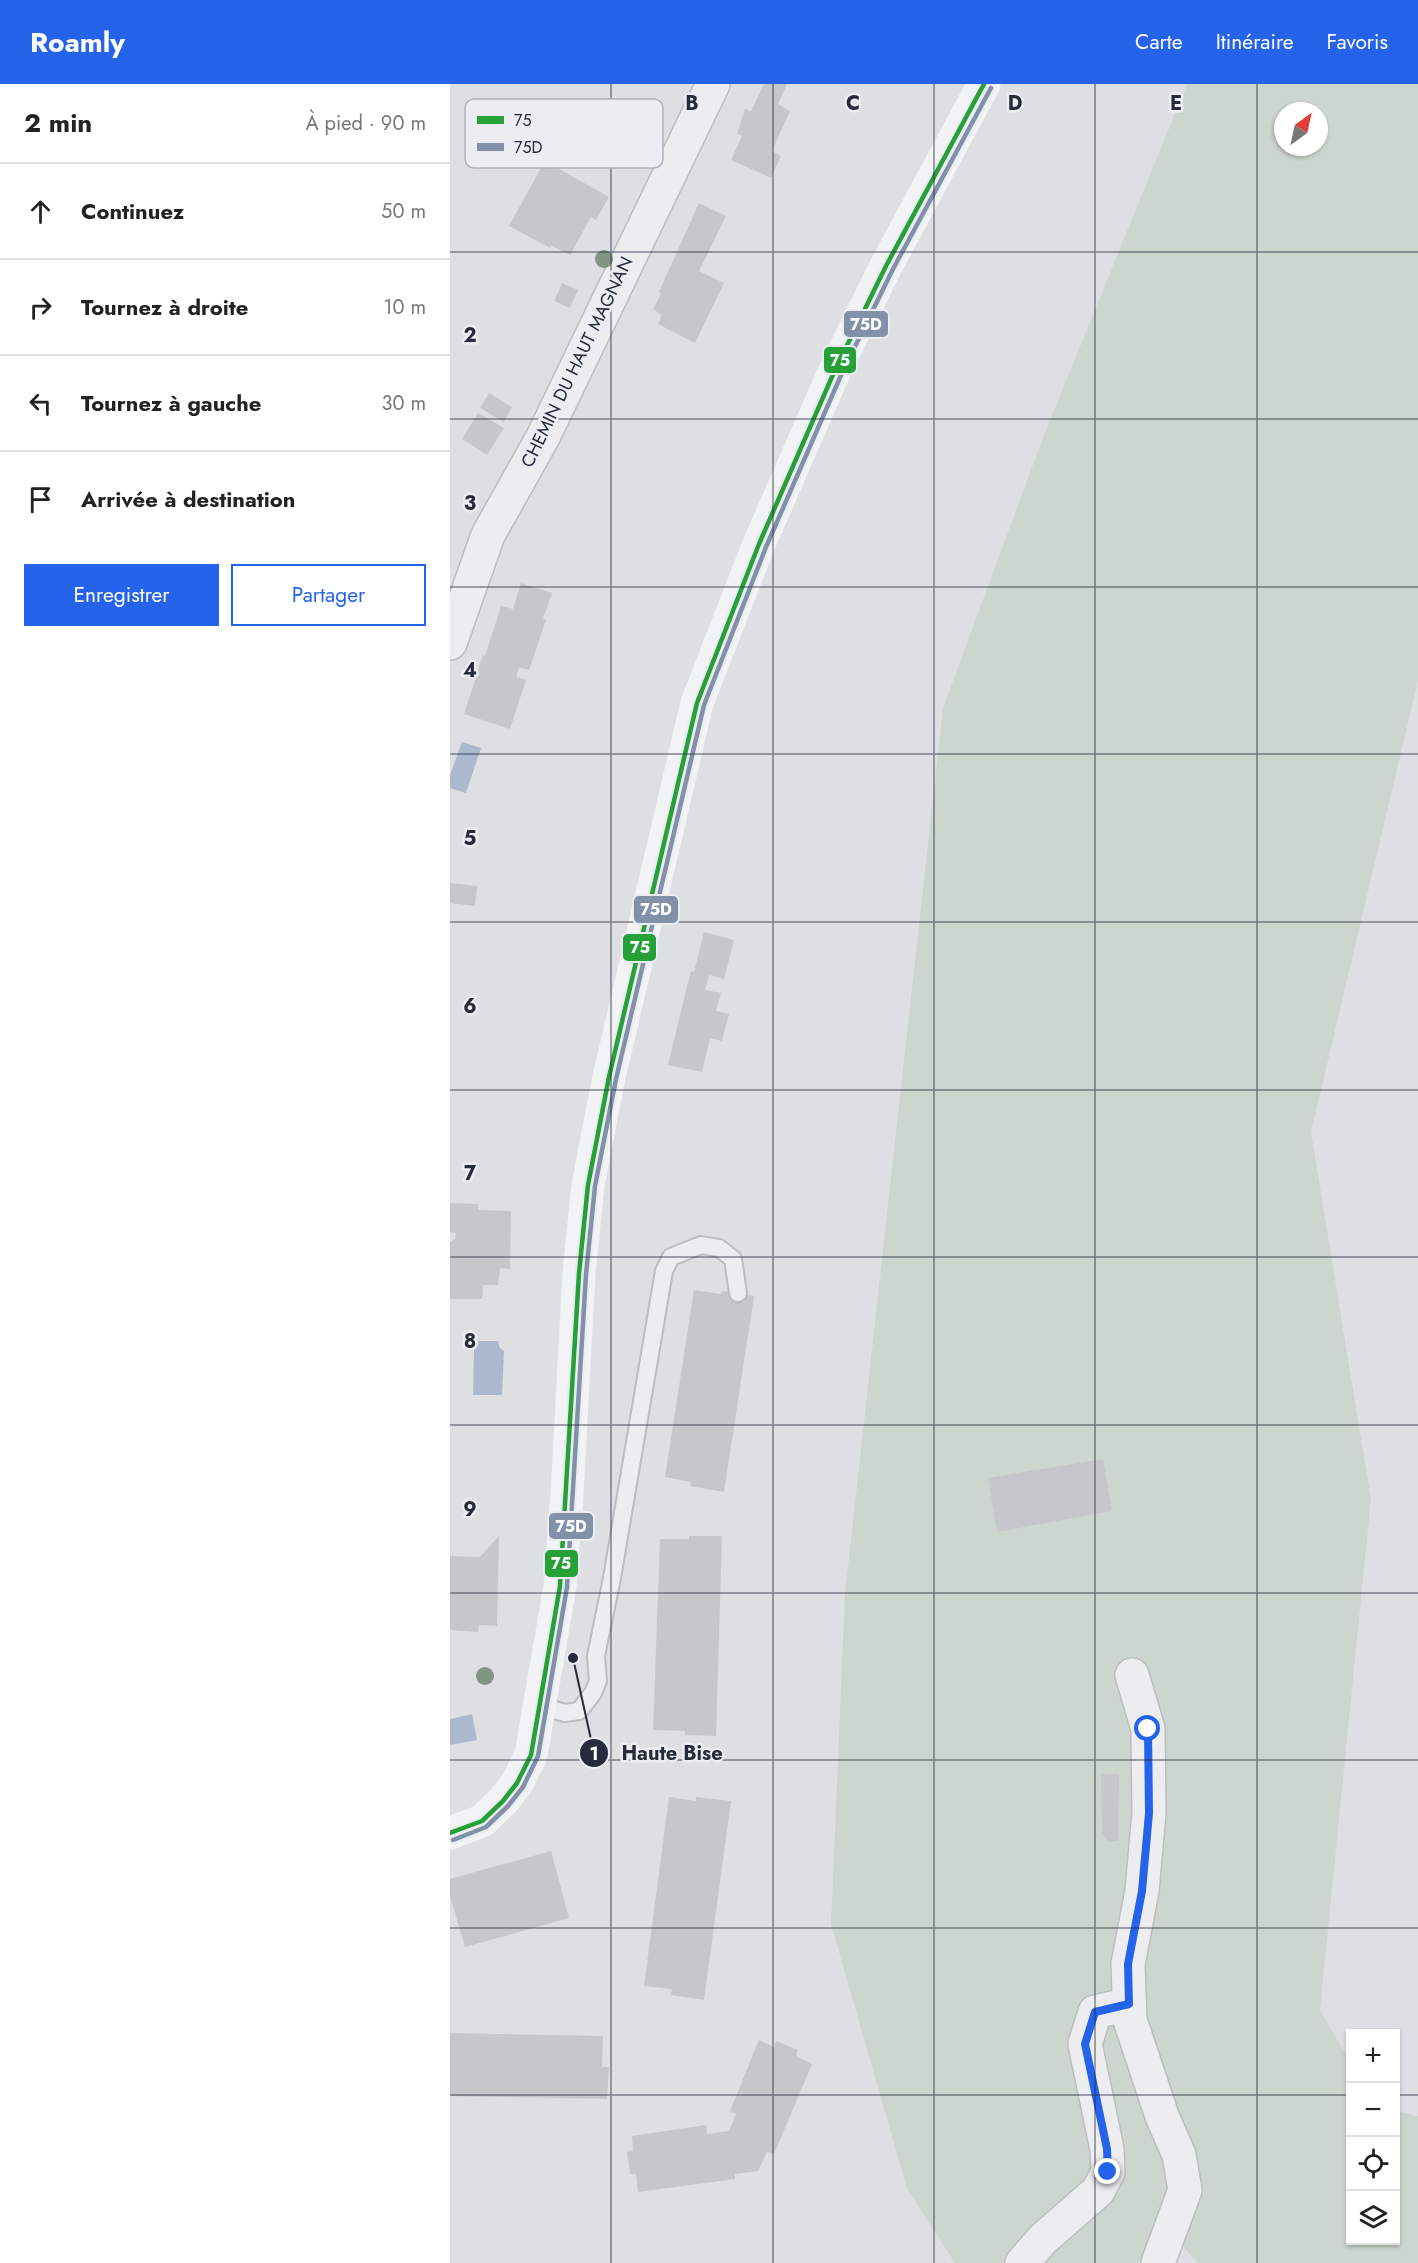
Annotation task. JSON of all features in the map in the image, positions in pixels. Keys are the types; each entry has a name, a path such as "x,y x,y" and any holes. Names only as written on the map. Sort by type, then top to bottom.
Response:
{"street":[{"name":"CHEMIN DU HAUT MAGNAN","path":"450,643 488,535 543,437 713,84"},
{"path":"450,1833 482,1821 503,1801 517,1783 531,1755 560,1586 579,1273 588,1185 609,1077 697,703 759,544 835,370 886,266 984,84"},
{"path":"1132,1675 1148,1729 1149,1813 1142,1891 1128,1964 1130,2020 1162,2116 1179,2155 1185,2190 1158,2263"},
{"path":"1022,2263 1043,2239 1098,2191 1108,2172 1107,2149 1085,2044 1095,2012 1129,2004"}],"lane":[{"path":"540,1706 565,1713 579,1711 589,1699 598,1681 596,1656 612,1578 664,1271 671,1257 685,1250 701,1245 719,1248 733,1259 738,1293"}],"shaded area":[{"path":"1187,84 1418,84 1418,681 1311,1132 1371,1499 1320,2010 1346,2055 1346,2245 1400,2245 1400,2112 1418,2116 1418,2263 1198,2263 1164,2226 1138,2263 955,2263 907,2189 831,1924 845,1594 943,708 1042,440"}],"water":[{"path":"462,742 481,748 466,793 450,788 450,775"},
{"path":"479,1341 498,1341 500,1348 504,1351 502,1395 473,1395 474,1350"},
{"path":"472,1714 477,1740 450,1745 450,1719"}],"building":[{"path":"764,84 787,84 778,104 790,111 772,151 781,156 771,178 731,160 742,136 737,134 745,109 751,111"},
{"path":"541,168 557,168 609,197 596,220 591,217 570,255 550,245 550,248 509,226"},
{"path":"699,203 726,216 699,271 724,283 695,343 658,324 662,315 653,309"},
{"path":"562,283 578,290 570,308 554,301"},
{"path":"489,393 512,407 504,422 480,408"},
{"path":"478,413 504,428 487,455 462,439"},
{"path":"521,583 552,593 543,619 546,620 529,670 519,667 516,677 526,680 510,729 464,714 501,606 513,609"},
{"path":"450,883 477,886 475,906 450,903"},
{"path":"704,932 734,940 724,979 709,975 705,990 721,993 716,1011 729,1014 722,1041 710,1038 702,1072 668,1065 691,971 694,972"},
{"path":"450,1203 478,1204 478,1210 511,1211 510,1269 500,1268 498,1285 483,1285 482,1299 450,1299 450,1242 455,1239 456,1233 450,1232"},
{"path":"694,1290 754,1296 724,1492 690,1486 691,1482 665,1477"},
{"path":"1103,1459 1112,1511 997,1532 988,1478"},
{"path":"499,1536 497,1626 479,1625 478,1632 450,1630 450,1556 480,1557"},
{"path":"689,1536 722,1536 716,1736 685,1735 685,1731 653,1730 660,1539 689,1539"},
{"path":"1101,1774 1119,1774 1118,1841 1108,1841 1102,1833"},
{"path":"669,1797 696,1801 696,1797 731,1801 704,2000 671,1995 672,1989 644,1986"},
{"path":"551,1851 569,1918 465,1947 450,1896 450,1879"},
{"path":"450,2033 603,2036 602,2067 609,2067 607,2099 450,2096"},
{"path":"759,2040 774,2047 776,2041 798,2050 796,2056 812,2064 774,2154 767,2152 758,2171 735,2174 735,2179 638,2192 636,2174 630,2174 627,2152 633,2151 632,2136 706,2125 707,2134 729,2131 736,2114 730,2111"}],"transit line":[{"name":"75","path":"450,1833 482,1821 503,1801 517,1783 531,1755 560,1586 579,1273 588,1185 609,1077 697,703 759,544 835,370 886,266 984,84"},
{"name":"75D","path":"453,1840 486,1827 508,1806 523,1787 538,1756 567,1587 586,1274 595,1186 616,1079 704,705 766,547 842,373 893,269 991,88"}],"place":[{"name":"Haute Bise","path":"573,1658"}],"route":[{"path":"1108,2172 1107,2149 1085,2044 1095,2012 1129,2004 1128,1964 1142,1891 1149,1813 1148,1729"}]}
